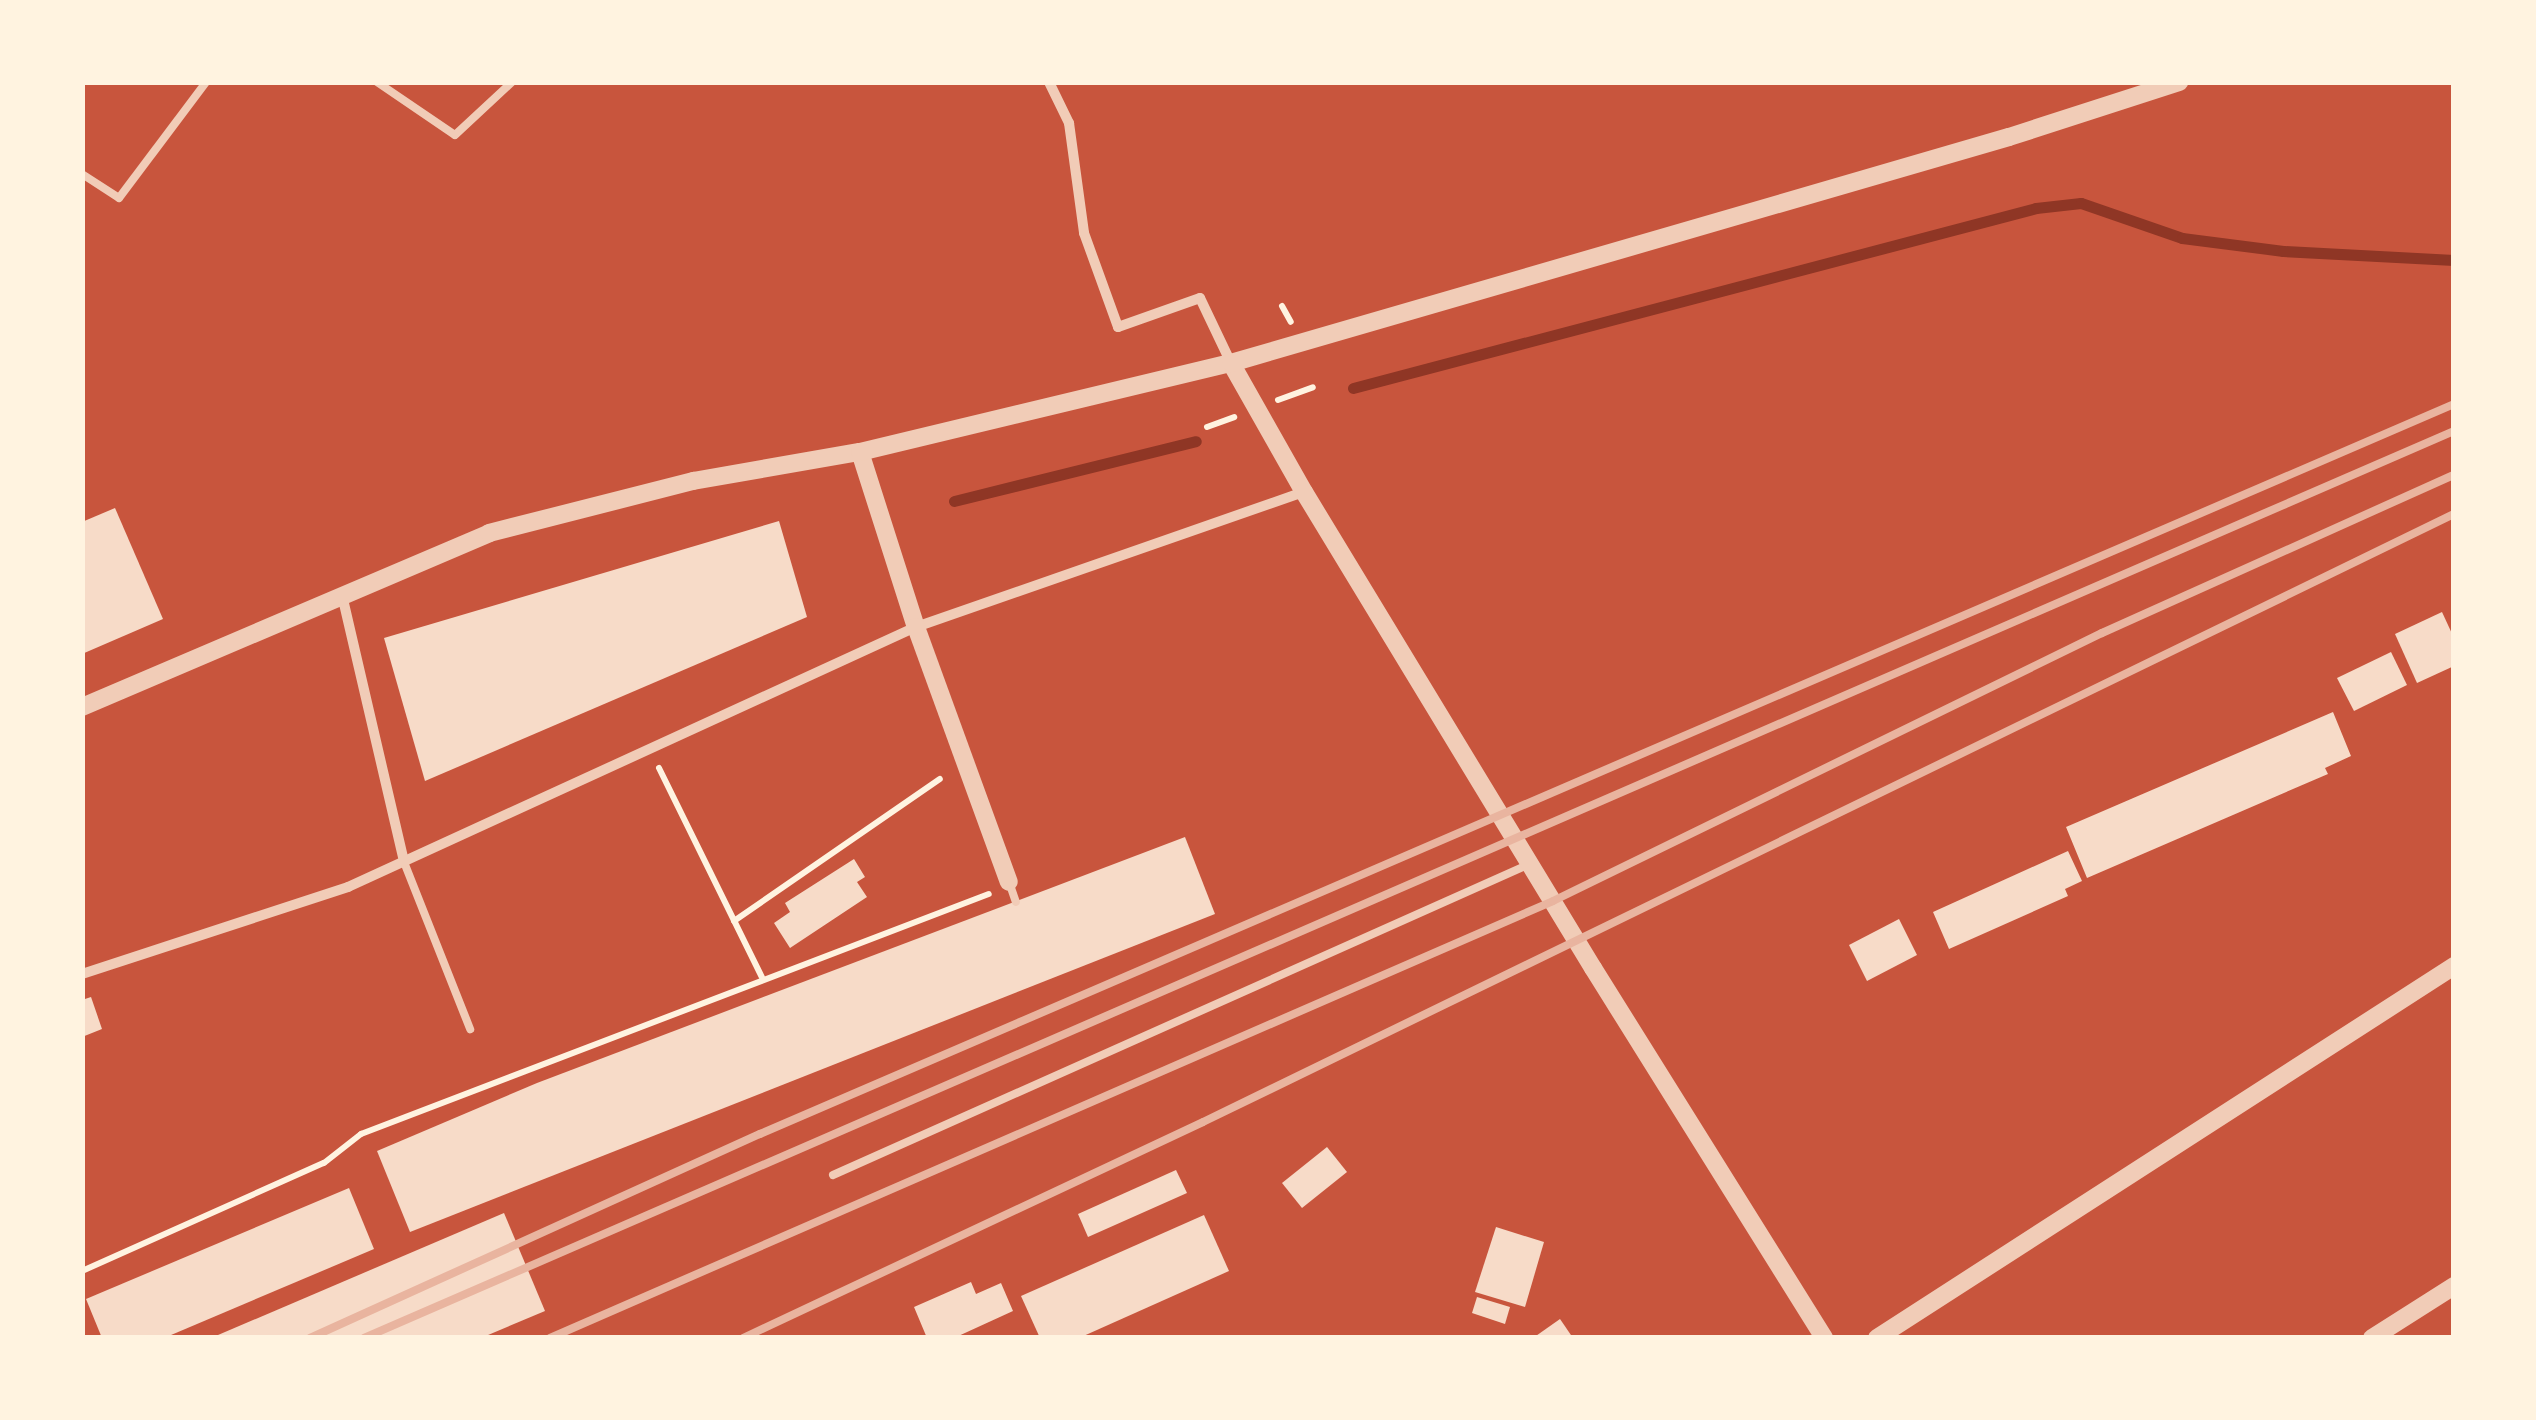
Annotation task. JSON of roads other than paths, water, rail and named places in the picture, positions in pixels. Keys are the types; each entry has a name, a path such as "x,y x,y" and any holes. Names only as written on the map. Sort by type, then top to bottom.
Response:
{"street":[{"path":"1049,82 1069,123 1084,233 1118,328 1200,298 1304,492 1824,1338"},
{"path":"82,707 490,533 693,481 860,452 1231,362 1991,143 2178,82"},
{"path":"860,452 916,627 1009,882"},
{"path":"82,974 348,887 916,627 1304,492"},
{"path":"342,594 404,862"},
{"path":"1877,1338 2454,966"},
{"path":"2372,1338 2454,1286"}],"lane":[{"path":"82,174 118,198 206,82"},
{"path":"377,82 455,135 512,82"},
{"path":"404,862 470,1029"},
{"path":"832,1175 1530,864"},
{"path":"1009,882 1016,902"}],"waterway":[{"path":"1353,388 2036,208 2081,203 2182,238 2283,251 2454,260"},
{"path":"954,501 1196,441"}],"railway":[{"path":"310,1338 760,1134 2454,404"},
{"path":"364,1338 2454,431"},
{"path":"550,1338 1553,901 2102,633 2454,475"},
{"path":"743,1338 1203,1122 2454,514"}]}
